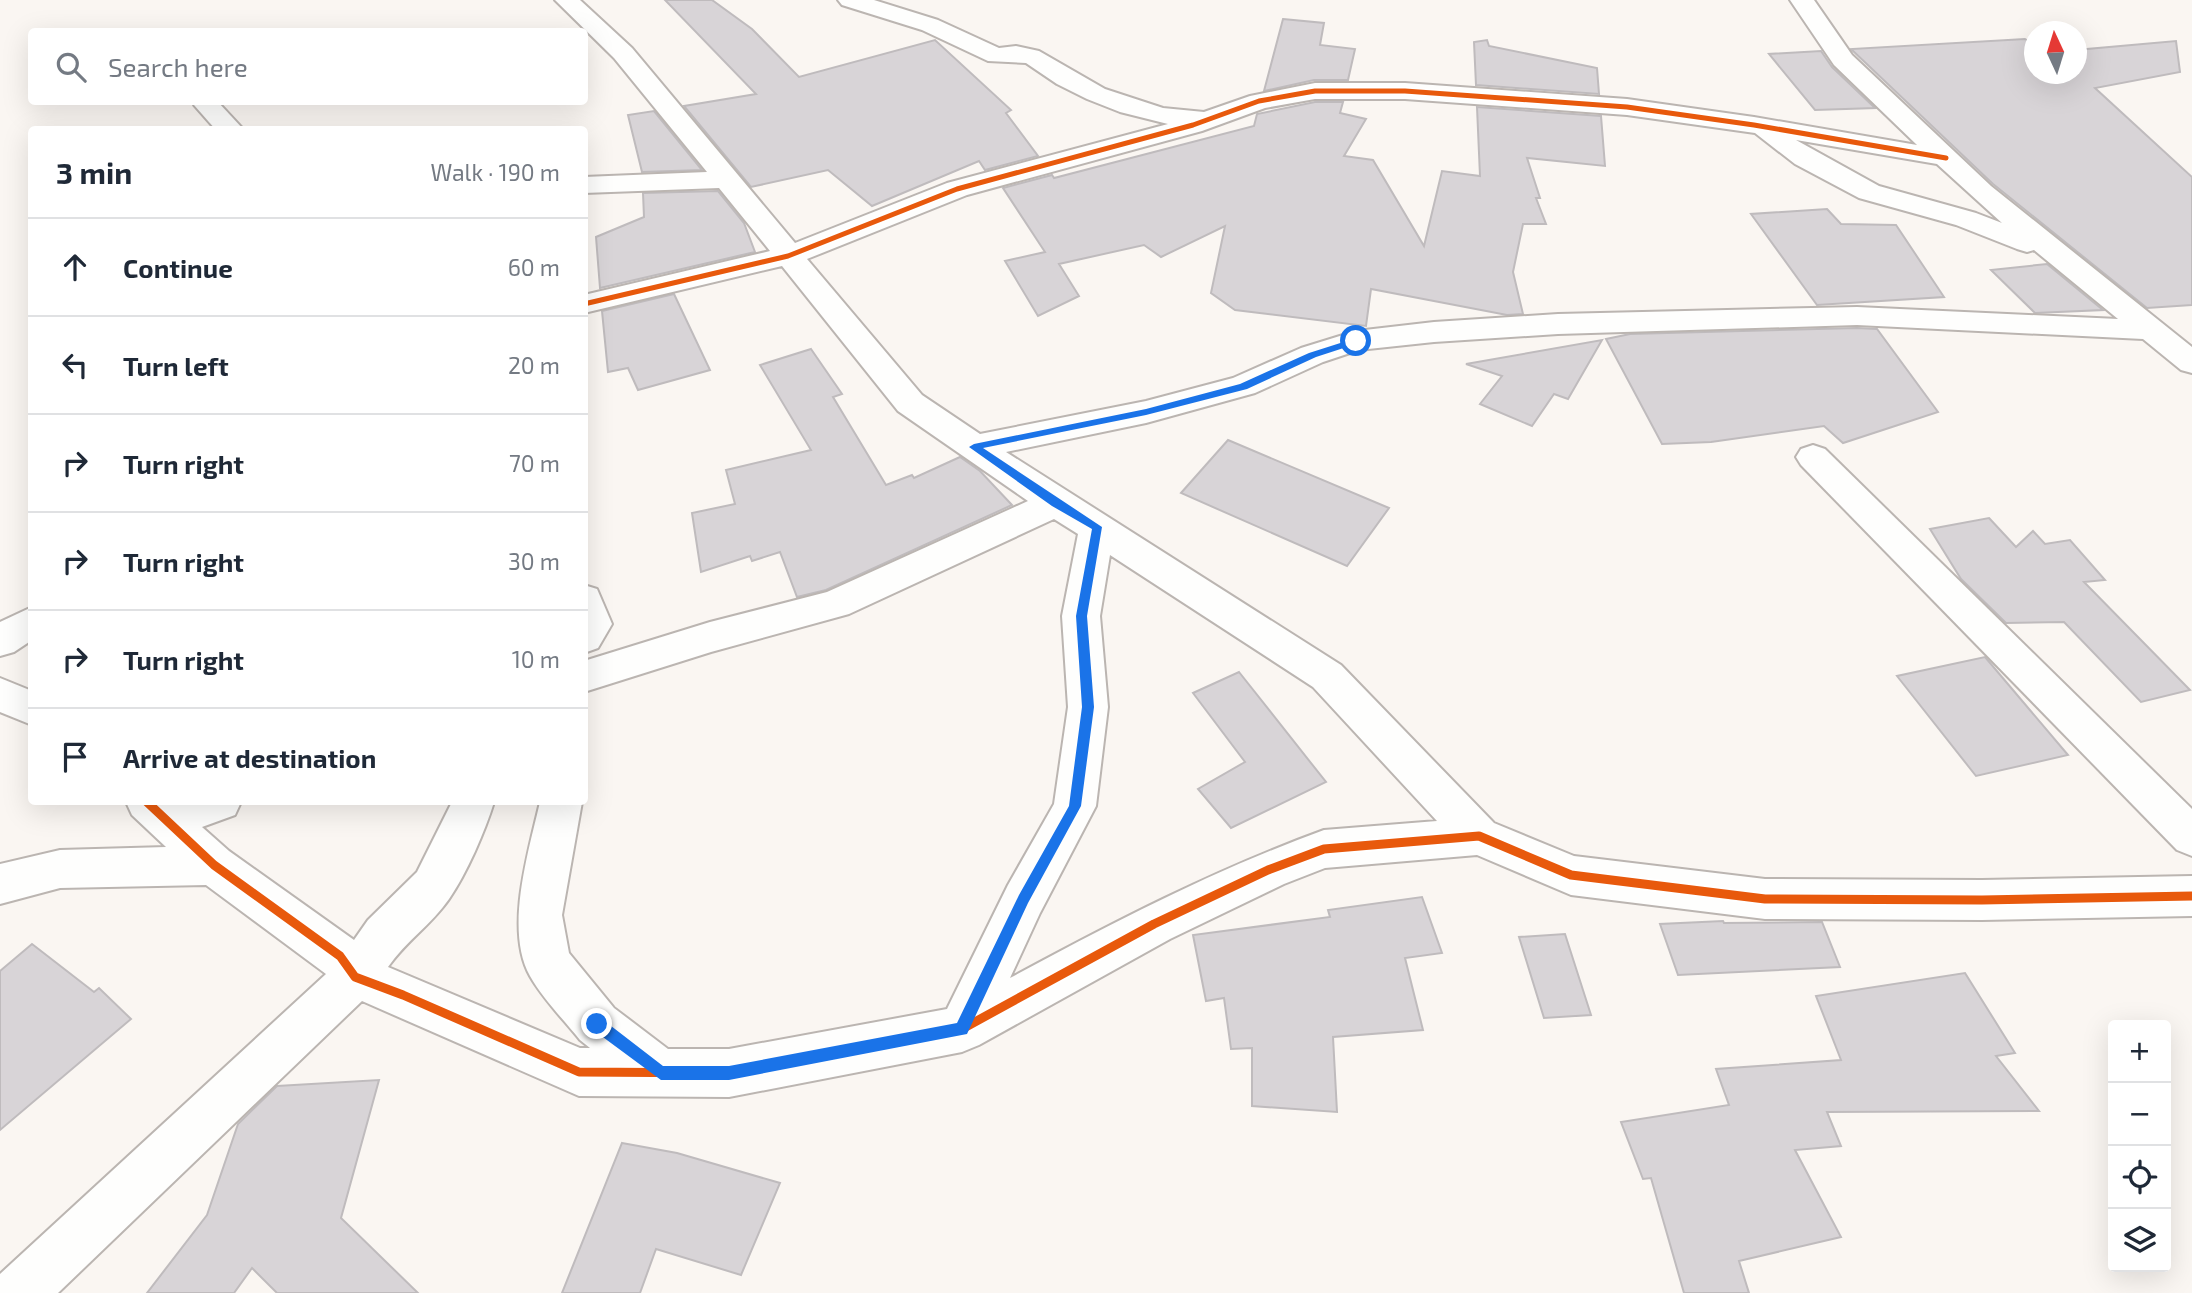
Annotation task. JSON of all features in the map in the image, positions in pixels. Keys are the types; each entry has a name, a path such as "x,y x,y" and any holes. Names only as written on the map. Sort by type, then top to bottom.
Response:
{"street":[{"path":"567,0 623,53 910,403 1056,503 1327,676 1479,836 1571,875 1765,899 1982,900 2192,896"},
{"path":"850,0 930,25 997,56 1012,52 1036,58 1076,85 1115,101 1165,115 1213,118"},
{"path":"1791,0 1810,10 1843,60 1981,192 2192,363"},
{"path":"588,303 788,256 957,189 1213,118 1259,101 1315,91 1405,91 1627,107 1755,125 1946,158"},
{"path":"207,105 227,126"},
{"path":"1755,125 1804,159 1869,192 1966,219 2062,258"},
{"path":"588,185 726,180"},
{"path":"974,447 1146,412 1244,386 1312,355 1356,341 1434,332 1558,324 1857,316 2151,330"},
{"path":"1813,457 2192,837"},
{"path":"588,676 710,637 836,604 1056,503"},
{"path":"962,1029 1024,899 1075,806 1088,707 1081,616 1097,527"},
{"path":"588,610 593,624 588,632"},
{"path":"0,641 28,624"},
{"path":"0,694 28,707"},
{"path":"157,811 199,805"},
{"path":"19,1293 355,977 384,935 433,886 472,805"},
{"path":"560,805 540,915 547,962 597,1024 661,1073"},
{"path":"157,811 214,865 340,956 355,977 403,995 579,1072 729,1073 962,1029 1154,924 1268,870 1324,849 1479,836"},
{"path":"0,884 60,869 214,865"}],"building":[{"path":"665,0 712,0 752,29 799,77 935,40 1011,110 1006,113 1038,156 985,170 979,161 872,206 828,170 751,187 684,106 756,94"},
{"path":"1283,19 1324,23 1320,45 1355,49 1348,80 1314,80 1264,91"},
{"path":"2024,39 2024,84 2087,84 2087,49 2176,41 2180,72 2095,88 2192,177 2192,305 2147,308 1993,184 1851,49"},
{"path":"1487,40 1489,46 1597,68 1599,94 1476,85 1474,42"},
{"path":"1821,51 1832,67 1875,108 1815,110 1769,54"},
{"path":"1315,102 1343,102 1340,113 1366,119 1344,156 1373,160 1424,246 1442,171 1480,176 1477,107 1601,116 1605,166 1527,158 1540,198 1536,198 1546,224 1523,224 1513,272 1523,314 1507,315 1371,289 1366,326 1235,310 1211,293 1225,226 1161,257 1144,245 1059,264 1079,296 1038,316 1005,261 1045,252 1003,188 1052,175 1054,178 1254,126 1257,114"},
{"path":"654,111 702,170 642,172 628,115"},
{"path":"718,191 744,223 755,252 600,288 596,237 644,217 643,193"},
{"path":"1827,209 1841,224 1896,225 1944,297 1817,305 1751,214"},
{"path":"2047,264 2103,310 2035,313 1991,270"},
{"path":"674,294 710,370 638,390 628,368 608,372 602,311"},
{"path":"1877,329 1938,412 1843,443 1824,426 1711,442 1662,444 1606,339 1630,334"},
{"path":"1602,340 1568,399 1554,394 1532,426 1480,404 1502,376 1466,364"},
{"path":"811,349 842,394 833,397 886,485 912,475 914,478 960,457 980,471 1012,505 826,590 797,597 780,552 752,561 750,556 701,572 692,513 735,504 726,470 811,450 760,365"},
{"path":"1228,440 1389,508 1347,566 1181,493"},
{"path":"1989,518 2016,547 2033,531 2045,544 2070,540 2105,580 2084,582 2190,690 2141,702 2064,622 2006,623 1961,579 1930,529"},
{"path":"1985,657 2068,755 1976,776 1897,676"},
{"path":"1239,672 1326,782 1231,828 1198,789 1245,762 1193,693"},
{"path":"1422,897 1442,953 1405,958 1423,1030 1333,1037 1337,1112 1252,1106 1252,1048 1231,1049 1224,998 1206,1001 1193,935 1330,917 1328,910"},
{"path":"1723,921 1822,922 1840,967 1678,975 1660,924"},
{"path":"1565,934 1591,1015 1544,1018 1519,937"},
{"path":"32,944 94,992 99,988 131,1019 0,1130 0,971"},
{"path":"1965,973 2015,1053 1996,1056 2039,1111 1827,1112 1841,1146 1795,1150 1841,1237 1739,1261 1749,1293 1684,1293 1651,1178 1643,1179 1621,1122 1729,1105 1716,1069 1841,1060 1816,996"},
{"path":"379,1080 341,1218 418,1293 277,1293 252,1268 234,1293 147,1293 207,1215 238,1124 277,1086"},
{"path":"622,1143 677,1153 780,1183 741,1275 656,1249 640,1293 562,1293"}],"cycle path":[{"path":"588,303 788,256 957,189 1193,125 1259,101 1315,91 1405,91 1627,107 1754,125 1946,158"},
{"path":"150,805 214,865 340,956 355,977 403,995 579,1072 729,1073 962,1029 1154,924 1268,870 1324,849 1479,836 1571,875 1765,899 1982,900 2192,896"}],"route":[{"path":"597,1024 661,1073 729,1073 962,1029 1024,899 1075,806 1088,707 1081,616 1097,527 1056,503 974,447 1146,412 1244,386 1312,355 1356,341"}]}
